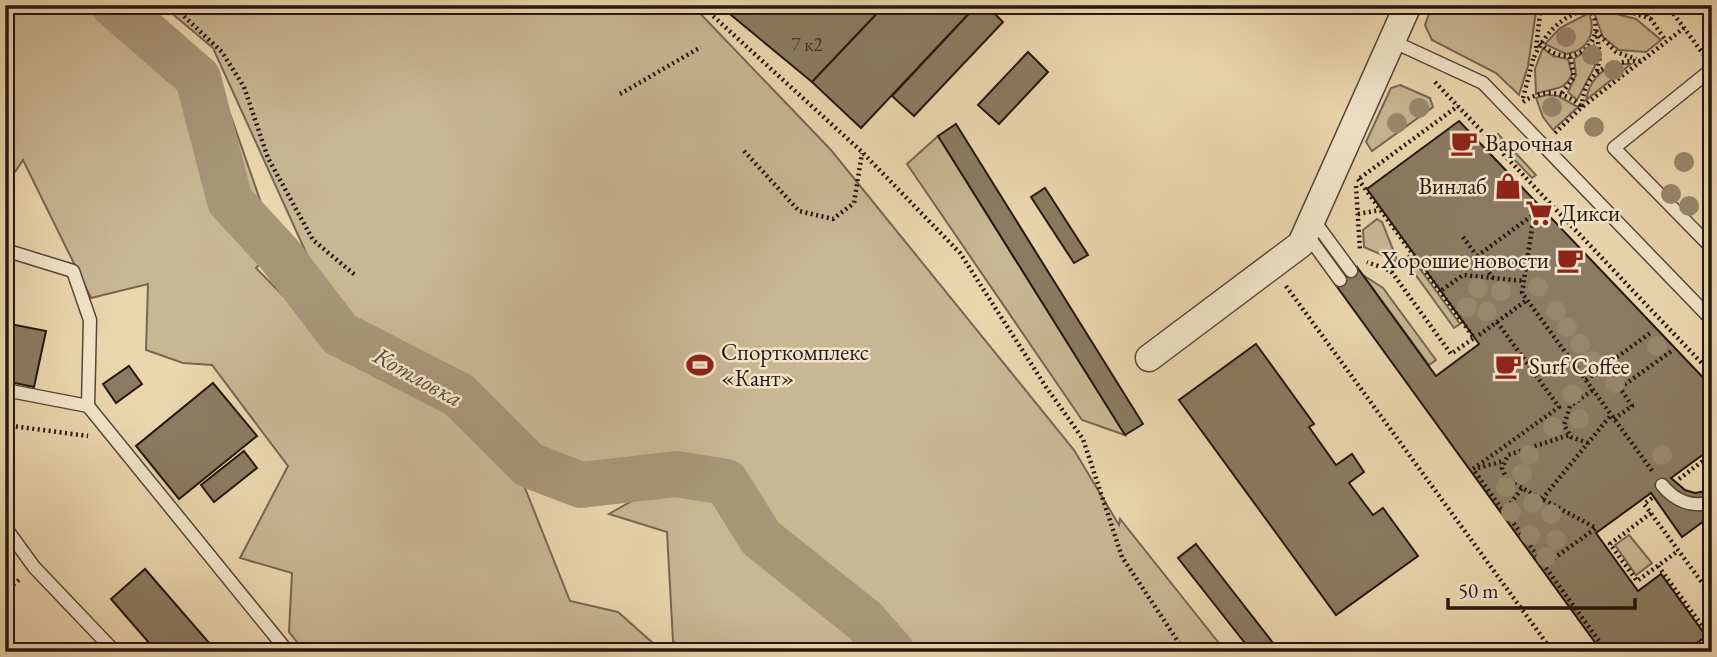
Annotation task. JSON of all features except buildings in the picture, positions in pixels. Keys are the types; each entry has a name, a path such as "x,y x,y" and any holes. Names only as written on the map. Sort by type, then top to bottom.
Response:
{"street":[{"path":"1149,358 1301,244 1408,5"}],"lane":[{"path":"1392,41 1483,83 1712,320"},
{"path":"1712,67 1614,148 1712,248"},
{"path":"1309,225 1351,271"},
{"path":"1309,225 1340,280"},
{"path":"5,250 73,271 90,320 88,406"},
{"path":"5,390 88,406 288,652"},
{"path":"1662,485 1680,500 1693,504 1712,502"},
{"path":"5,527 34,566 115,652"}],"path":[{"path":"172,5 222,52 244,88 268,158 313,240 355,275"},
{"path":"701,5 862,152 960,253 1083,439 1122,557 1185,652"},
{"path":"1541,5 1534,57 1522,103 1540,93 1561,94 1582,107"},
{"path":"1623,5 1651,19"},
{"path":"1641,5 1667,41"},
{"path":"1667,5 1712,67"},
{"path":"1534,57 1540,43 1556,23 1571,13 1589,7 1611,6 1631,10"},
{"path":"1582,107 1586,88 1596,72 1600,57 1595,21 1589,7"},
{"path":"1542,145 1582,107 1684,27"},
{"path":"1540,43 1554,54 1570,56 1587,47 1595,30"},
{"path":"1595,30 1616,52 1641,61"},
{"path":"620,93 701,47"},
{"path":"1561,94 1574,77 1570,56"},
{"path":"1596,72 1614,62 1641,61"},
{"path":"1432,78 1712,374"},
{"path":"1357,180 1458,106"},
{"path":"744,151 799,211 833,219 854,203 862,152"},
{"path":"1355,171 1361,260"},
{"path":"1357,180 1380,210 1474,338 1451,355 1391,271 1413,255"},
{"path":"1358,214 1380,210"},
{"path":"1477,256 1534,215 1522,293 1662,485"},
{"path":"1463,237 1493,278"},
{"path":"1272,265 1553,652"},
{"path":"1442,290 1463,275 1524,281"},
{"path":"1479,335 1527,300"},
{"path":"1474,469 1559,407 1497,322"},
{"path":"1586,380 1650,333"},
{"path":"1542,499 1612,417 1632,406 1620,388 1673,350"},
{"path":"1588,443 1569,435 1564,425 1569,409 1593,390"},
{"path":"5,425 115,439"},
{"path":"1549,562 1596,528 1507,480 1504,461 1508,455 1569,435"},
{"path":"1474,469 1504,461"},
{"path":"1474,469 1504,512 1522,488"},
{"path":"1503,509 1607,652"},
{"path":"1678,551 1637,581 1610,544 1651,513 1712,596"},
{"path":"1658,565 1712,640 1696,652"}],"shaded area":[{"name":"Спорткомплекс «Кант»","path":"5,5 146,5 217,76 276,246 256,268 341,355 429,404 318,279 213,48 162,5 692,5 831,150 1074,450 1119,525 1120,519 1226,652 687,652 673,641 667,532 609,514 644,494 515,463 570,601 618,612 663,652 305,652 289,632 292,573 240,558 288,466 212,365 183,363 146,350 148,284 91,298 23,160 5,187"},
{"path":"1432,5 1537,5 1528,66 1519,95 1496,73 1432,40 1425,25"},
{"path":"1605,11 1636,19 1661,40 1646,52 1619,50 1603,37 1594,13"},
{"path":"1589,13 1591,34 1580,49 1566,54 1545,44 1560,28"},
{"path":"1594,45 1595,66 1577,100 1568,92 1576,75 1574,59"},
{"path":"1543,48 1553,56 1568,59 1572,74 1561,87 1536,94 1535,69"},
{"path":"1620,64 1631,64 1586,100 1597,76"},
{"path":"1400,85 1430,98 1433,107 1372,151 1366,142 1391,88"},
{"path":"1558,96 1578,107 1553,130 1543,117 1536,98"},
{"path":"1498,134 1536,175 1532,178 1494,138"},
{"path":"938,136 1125,435 1082,420 907,164"},
{"path":"1377,219 1382,222 1398,262 1364,247 1363,230"},
{"path":"1415,262 1460,324 1454,328 1410,267"},
{"path":"1363,275 1383,288 1436,360 1429,365"},
{"path":"1629,535 1652,563 1636,575 1615,545"}],"waterway":[{"name":"Котловка","path":"114,5 198,78 230,201 279,254 340,334 459,395 529,465 581,485 676,474 726,482 761,538 865,621 892,652"}],"place":[{"name":"Варочная","path":"1464,143"},
{"name":"Винлаб","path":"1508,186"},
{"name":"Дикси","path":"1539,213"},
{"name":"Хорошие новости","path":"1570,260"},
{"name":"Спорткомплекс «Кант»","path":"700,365"},
{"name":"Surf Coffee","path":"1508,366"}]}
